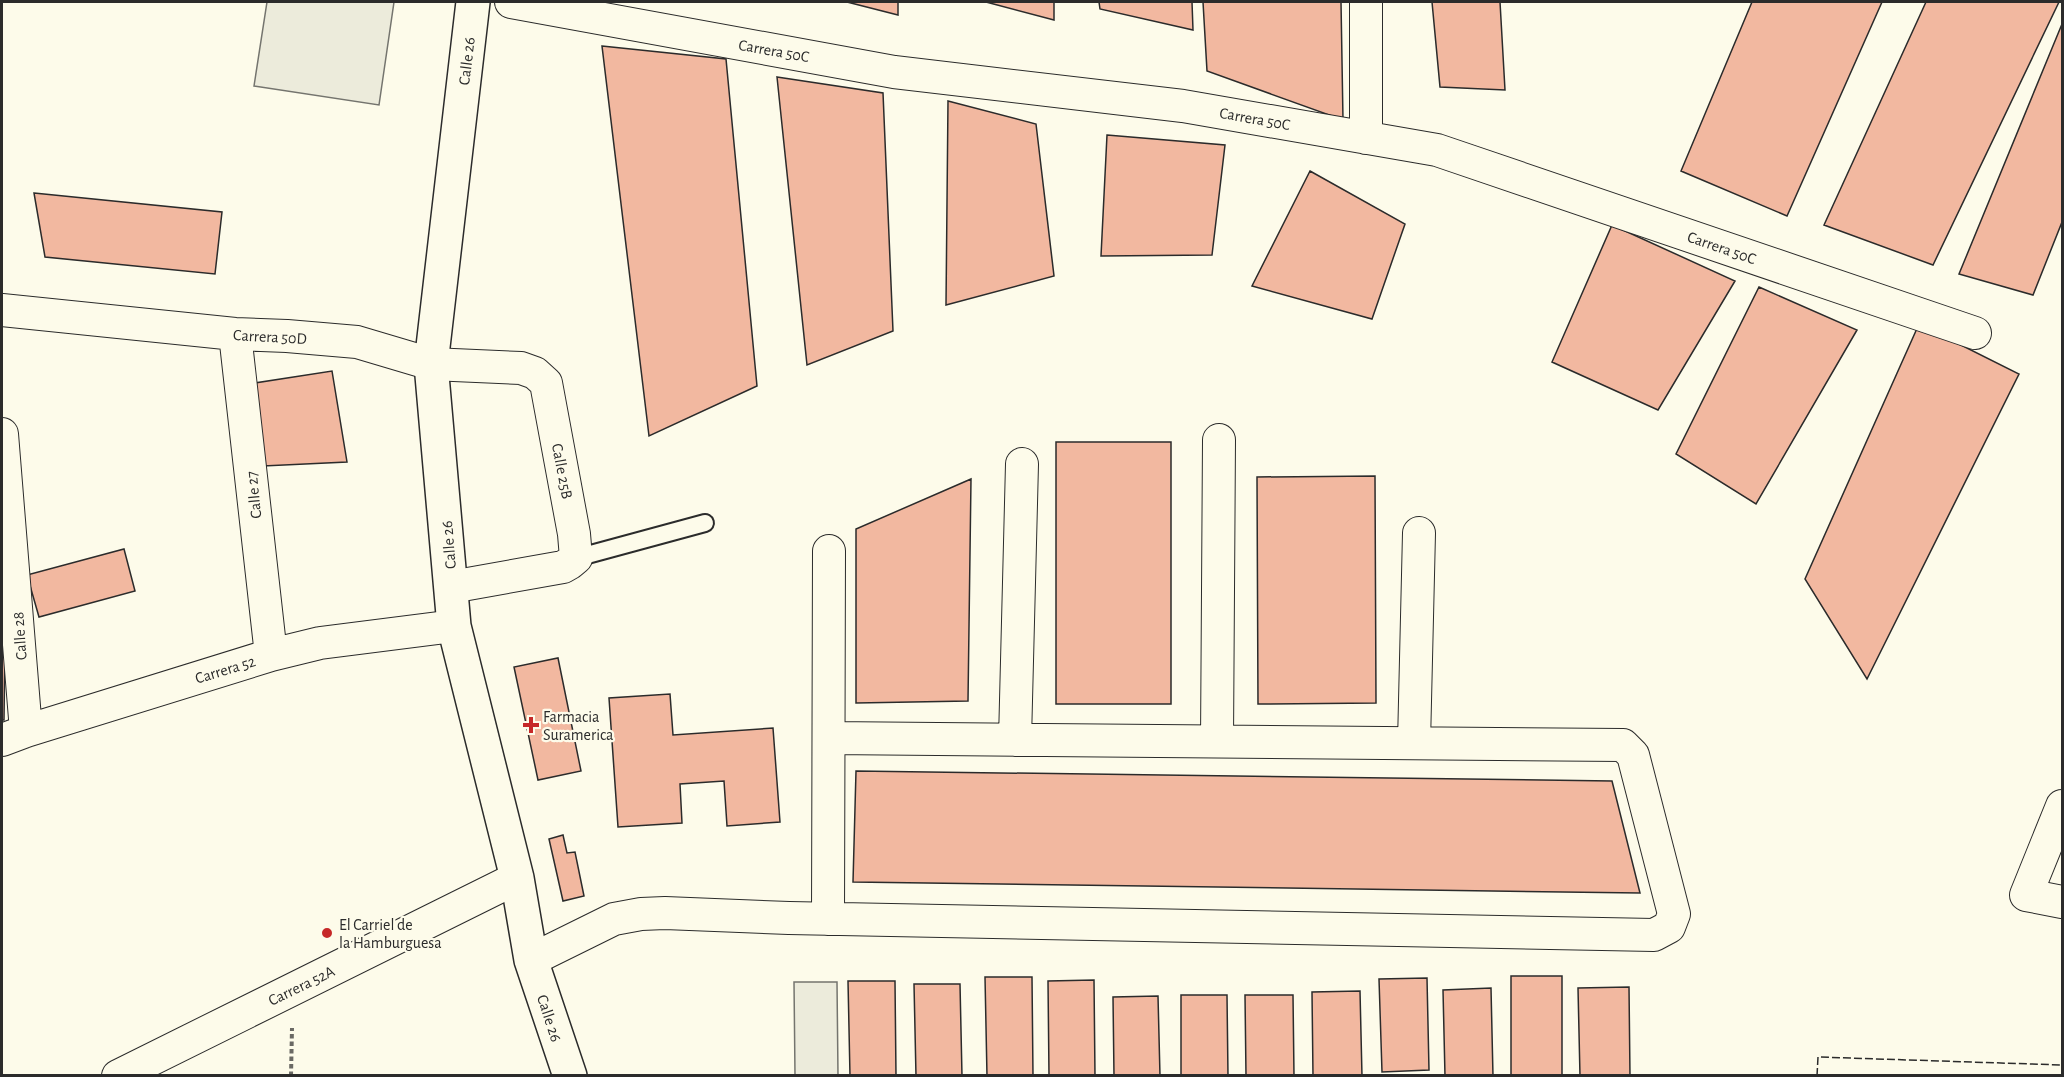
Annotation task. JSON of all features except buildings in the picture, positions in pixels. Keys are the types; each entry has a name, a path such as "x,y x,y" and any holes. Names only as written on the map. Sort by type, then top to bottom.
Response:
{"street":[{"name":"Calle 26","path":"473,2 431,364 454,626 517,878 531,960 570,1076"},
{"name":"Carrera 50C","path":"511,2 894,72 1183,106 1437,150 1975,333"},
{"path":"1366,2 1366,138"},
{"name":"Carrera 50D","path":"2,310 235,334 357,342 431,364 521,368 535,373"},
{"name":"Calle 27","path":"235,334 271,655"},
{"name":"Calle 25B","path":"535,373 546,384 574,534 569,562"},
{"name":"Calle 28","path":"2,434 14,735"},
{"path":"1217,741 1219,440"},
{"path":"1015,740 1022,464"},
{"path":"1414,743 1419,533"},
{"path":"828,919 829,551"},
{"path":"451,587 569,562"},
{"name":"Carrera 52","path":"14,735 271,655 320,643 454,626"},
{"path":"531,960 614,919 641,914 665,913 828,919 1654,935 1669,927 1674,914 1633,755 1623,745 830,738"},
{"path":"2062,806 2026,895 2062,902"},
{"name":"Carrera 52A","path":"118,1076 517,878"}],"lane":[{"path":"569,562 705,523"}],"path":[{"path":"291,1076 293,989"}],"shaded area":[{"path":"267,2 394,2 379,105 254,86"},
{"path":"794,982 837,982 838,1075 795,1075"}],"fence":[{"path":"1817,1076 1818,1057 2062,1065"}],"place":[{"name":"Farmacia Suramerica","path":"531,725"},
{"name":"El Carriel de la Hamburguesa","path":"327,933"}]}
